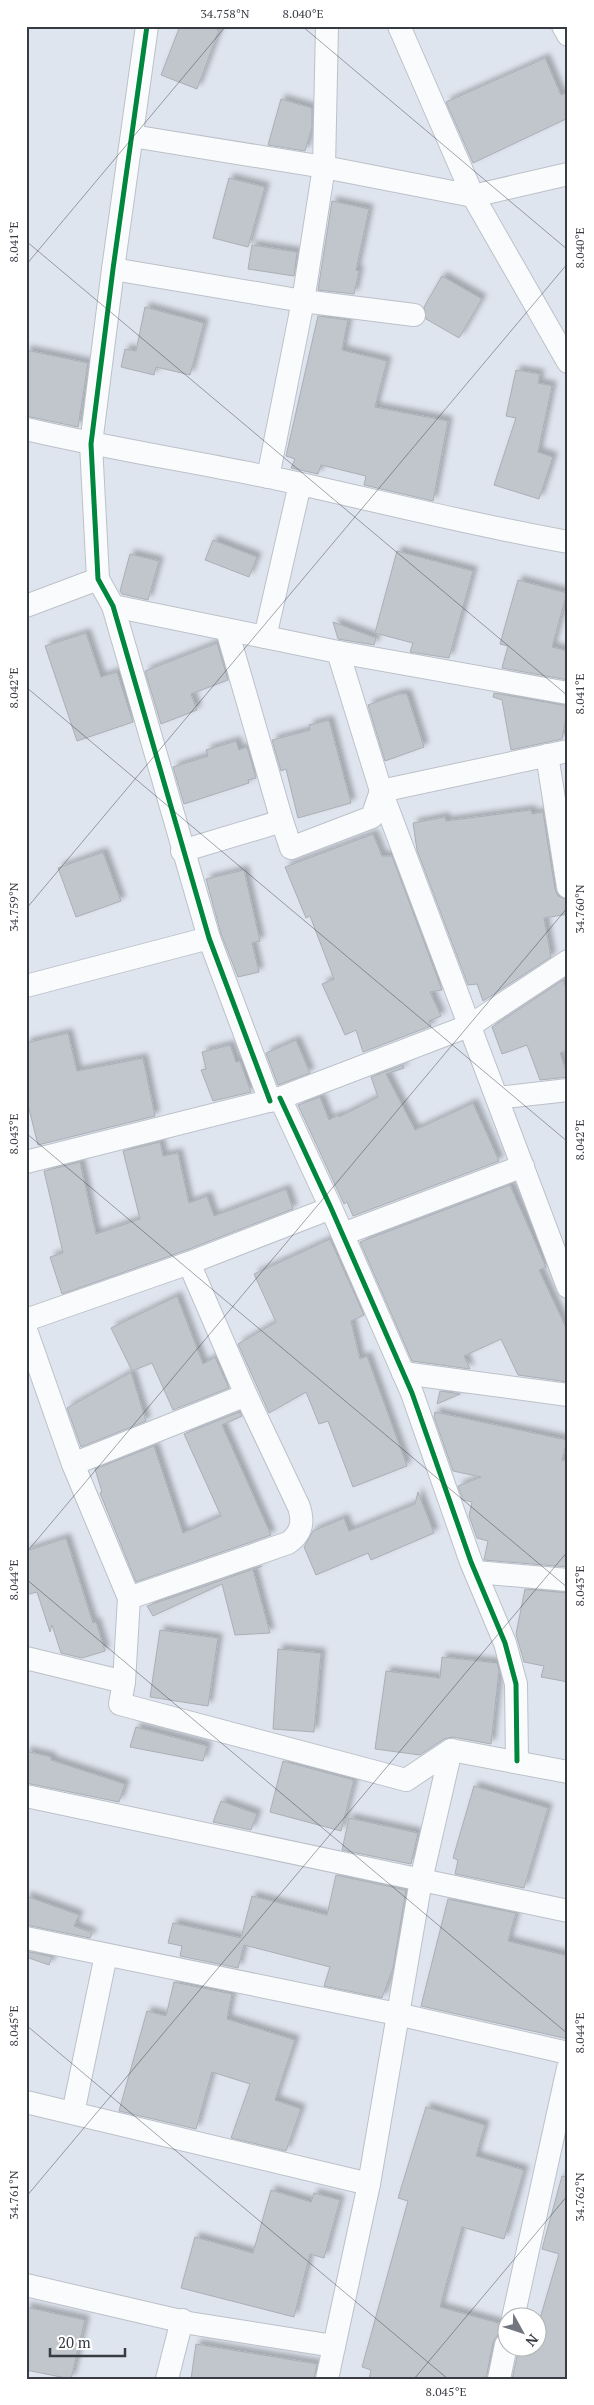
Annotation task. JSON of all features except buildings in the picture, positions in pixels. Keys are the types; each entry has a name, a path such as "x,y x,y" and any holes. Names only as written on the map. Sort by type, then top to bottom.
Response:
{"street":[{"path":"148,26 113,269 91,444 98,579 114,606 182,851 209,938 275,1100 332,1208 403,1373 476,1572 505,1643 515,1678 517,1761"},
{"path":"268,477 303,301 324,168 327,26"},
{"path":"399,26 472,196 568,362"},
{"path":"563,26 568,35"},
{"path":"132,136 324,168 472,196 568,174"},
{"path":"113,269 303,301 414,315"},
{"path":"26,429 91,444 268,477 514,532 568,542"},
{"path":"265,637 300,484"},
{"path":"26,606 98,579"},
{"path":"114,606 338,652 568,693"},
{"path":"227,630 291,848 372,818 381,791"},
{"path":"338,652 381,791 567,1280"},
{"path":"381,791 558,753 568,888"},
{"path":"182,851 282,821"},
{"path":"26,986 209,938"},
{"path":"28,1155 275,1100 470,1025 568,961"},
{"path":"497,1098 568,1090"},
{"path":"343,1234 523,1166"},
{"path":"26,1320 189,1263 332,1208"},
{"path":"129,1598 288,1543 297,1534 302,1522 299,1507 246,1395 189,1263"},
{"path":"26,1330 73,1464 129,1598 124,1682 120,1704 406,1780 451,1750 568,1772"},
{"path":"403,1373 568,1395"},
{"path":"73,1464 246,1395"},
{"path":"476,1572 568,1580"},
{"path":"26,1658 124,1682"},
{"path":"327,2379 369,2184 396,2014 421,1880 451,1750"},
{"path":"26,1796 568,1911"},
{"path":"26,1938 396,2014 568,2053"},
{"path":"74,2113 106,1955"},
{"path":"515,2308 568,2068"},
{"path":"26,2102 369,2184"},
{"path":"26,2284 189,2323 334,2346"},
{"path":"167,2379 182,2320"},
{"path":"499,2379 503,2358"}],"cycle path":[{"path":"147,26 91,444 98,579 113,606 209,938 270,1101"},
{"path":"280,1098 331,1208 412,1393 471,1562 505,1643 516,1684 517,1761"}]}
